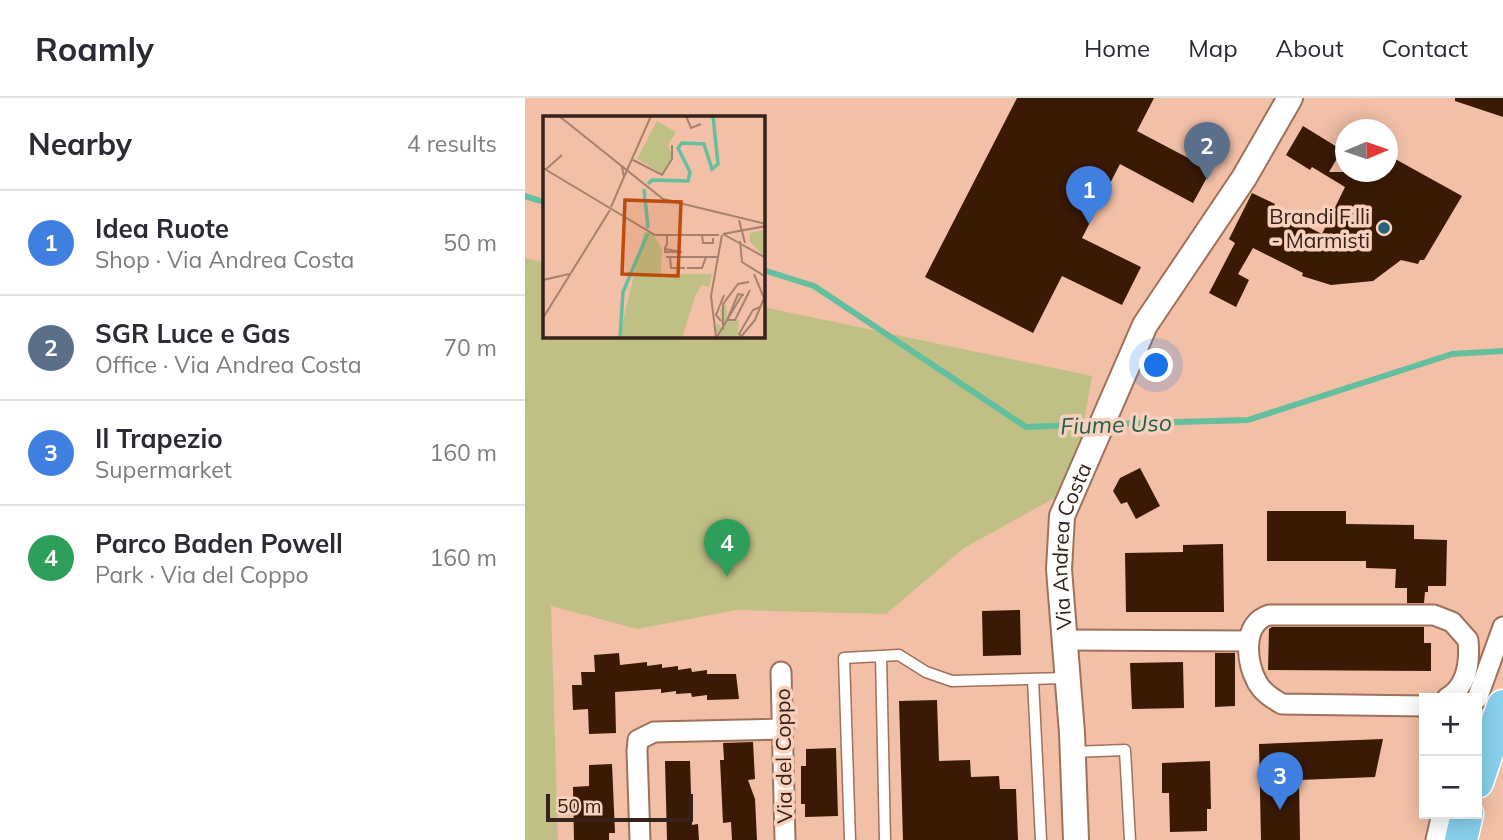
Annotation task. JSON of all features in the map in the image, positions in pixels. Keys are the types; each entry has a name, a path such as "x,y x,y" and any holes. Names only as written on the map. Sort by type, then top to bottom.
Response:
{"main road":[{"path":"1482,767 1503,706"},
{"path":"1461,840 1466,819"}],"street":[{"name":"Via Andrea Costa","path":"1076,840 1073,752 1059,569 1062,516 1145,325 1244,178 1290,98"},
{"path":"1419,706 1282,704 1268,696 1258,683 1248,641 1250,631 1258,620 1269,615 1434,615 1452,622 1468,640 1469,667 1452,693"},
{"path":"1479,693 1503,627"},
{"path":"1065,639 1248,641"},
{"name":"Via del Coppo","path":"781,671 785,840"},
{"path":"640,840 638,740 654,732 783,729"},
{"path":"1436,840 1441,819"}],"lane":[{"path":"850,840 844,658 899,655 926,672 952,681 1067,678"},
{"path":"881,656 885,840"},
{"path":"1033,680 1041,840"},
{"path":"1073,752 1125,750 1130,840"}],"green space":[{"path":"525,258 543,262 543,338 765,338 765,307 1092,376 1073,488 964,548 886,614 737,610 637,629 551,606 558,840 525,840"}],"building":[{"path":"1017,98 1154,98 1137,131 1211,170 1193,203 1120,164 1082,238 1141,267 1122,305 1062,276 1033,333 925,277"},
{"path":"1455,98 1503,98 1503,117 1455,101"},
{"name":"Brandi F.lli - Marmisti","path":"1303,126 1335,146 1335,162 1329,172 1335,172 1335,181 1312,167 1310,170 1286,155"},
{"name":"Brandi F.lli - Marmisti","path":"1398,161 1462,196 1424,260 1420,260 1418,264 1401,260 1373,281 1331,285 1302,276 1303,273 1253,248 1238,274 1249,280 1236,307 1209,293 1235,243 1229,239 1252,193 1275,204 1273,209 1322,234 1345,187 1337,182 1398,182"},
{"path":"1140,468 1160,506 1136,519 1127,502 1121,504 1113,491 1120,478"},
{"path":"1267,511 1346,511 1346,524 1414,525 1414,539 1447,540 1446,586 1428,586 1424,603 1407,603 1407,588 1395,588 1396,569 1366,568 1366,561 1267,561"},
{"path":"1223,544 1224,612 1126,612 1125,553 1183,552 1183,545"},
{"path":"1020,610 1021,655 983,656 982,611"},
{"path":"1424,627 1424,643 1431,643 1431,671 1268,670 1269,629"},
{"path":"619,653 620,665 647,662 647,666 662,664 662,668 678,666 678,670 691,668 692,672 707,670 707,674 736,674 739,699 707,700 707,695 692,697 691,693 676,694 676,691 661,693 661,689 615,692 616,733 589,734 588,709 573,710 572,685 582,685 581,672 595,672 594,655"},
{"path":"1215,653 1235,653 1235,706 1215,707"},
{"path":"1183,662 1184,708 1132,709 1130,663"},
{"path":"937,700 939,761 970,760 971,777 999,776 1000,789 1016,789 1018,840 903,840 899,701"},
{"path":"1383,739 1375,777 1299,780 1300,840 1261,840 1259,744"},
{"path":"753,742 755,779 748,780 755,799 757,840 732,840 731,822 723,823 720,760 724,760 723,743"},
{"path":"836,748 838,816 805,817 805,804 801,804 801,766 806,766 806,749"},
{"path":"665,761 690,761 692,825 698,824 699,840 667,840"},
{"path":"1210,761 1211,809 1207,809 1207,831 1170,832 1169,793 1162,793 1162,763"},
{"path":"612,764 615,833 609,833 609,840 574,840 573,787 589,786 589,765"}],"waterway":[{"name":"Fiume Uso","path":"525,196 543,202"},
{"name":"Fiume Uso","path":"765,271 814,286 1026,427 1094,424"},
{"name":"Fiume Uso","path":"1108,424 1248,420 1452,354 1503,351"}],"place":[{"name":"SGR Luce e Gas","path":"1207,180"},
{"name":"Idea Ruote","path":"1089,224"},
{"name":"Brandi F.lli - Marmisti","path":"1384,228"},
{"name":"Parco Baden Powell","path":"727,577"},
{"name":"Il Trapezio","path":"1280,810"}]}
